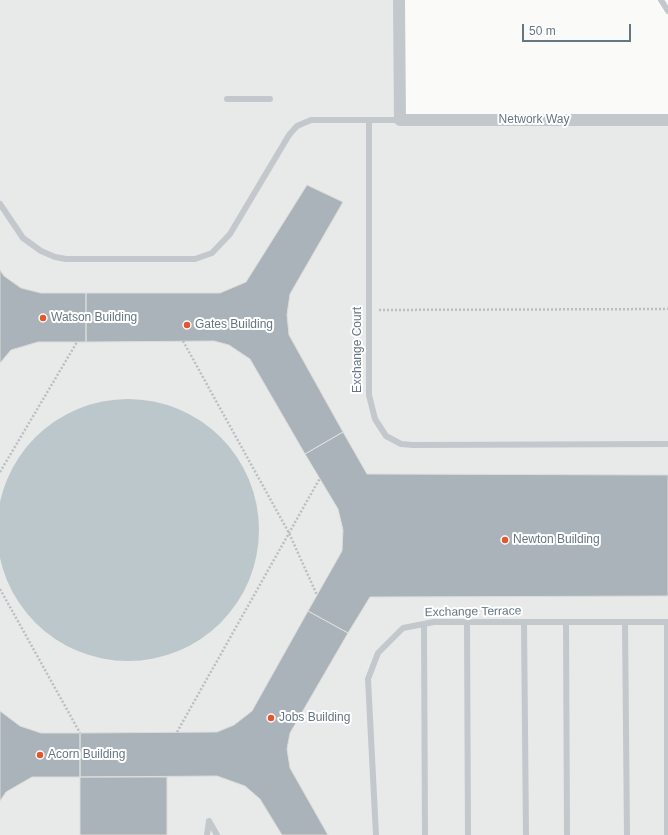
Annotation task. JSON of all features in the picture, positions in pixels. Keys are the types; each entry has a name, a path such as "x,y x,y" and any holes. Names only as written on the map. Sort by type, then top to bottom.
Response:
{"street":[{"path":"399,0 400,120"},
{"name":"Network Way","path":"400,120 668,120"}],"lane":[{"path":"661,0 668,11"},
{"path":"227,98 270,99"},
{"path":"0,204 23,238 41,251 55,257 81,259 201,258 216,250 230,234 289,135 298,126 311,120 400,120"},
{"name":"Exchange Court","path":"369,120 368,310 370,403 378,425 386,436 395,442 413,445 668,444"},
{"name":"Exchange Terrace","path":"376,835 368,679 378,653 403,628 434,622 668,622"},
{"path":"467,622 468,835"},
{"path":"524,622 526,835"},
{"path":"566,622 567,835"},
{"path":"625,622 627,835"},
{"path":"667,835 668,622"},
{"path":"424,624 425,835"},
{"path":"207,835 209,821 217,835"}],"path":[{"path":"368,310 668,309"},
{"path":"183,341 289,533 317,596"},
{"path":"0,472 77,342"},
{"path":"177,732 320,478"},
{"path":"0,589 80,733"}],"shaded area":[{"path":"0,0 399,0 400,120 668,120 668,835 0,835"},
{"path":"115,399 141,399 166,404 190,414 211,428 221,437 230,447 244,468 254,492 259,517 259,543 254,568 244,592 230,613 221,623 211,632 190,646 166,656 141,661 115,661 90,656 66,646 45,632 26,613 12,592 2,568 -3,543 -3,517 2,492 12,468 26,447 45,428 66,414 90,404"}],"building":[{"name":"Gates Building","path":"307,185 343,202 290,294 287,315 289,335 343,432 305,454 250,359 229,345 214,341 86,342 86,293 220,293 246,282"},
{"name":"Watson Building","path":"0,270 4,276 21,288 41,293 86,293 86,342 38,342 11,350 0,363"},
{"name":"Newton Building","path":"343,432 367,474 668,475 668,596 370,597 348,633 308,611 342,551 343,530 338,509 305,454"},
{"name":"Jobs Building","path":"308,611 348,633 290,733 287,749 290,768 328,835 282,835 260,799 245,786 217,776 80,777 80,733 217,732 234,725 252,711"},
{"name":"Acorn Building","path":"0,711 20,726 41,733 80,733 80,777 32,777 6,792 0,801"},
{"path":"80,777 167,777 167,835 80,835"}],"place":[{"name":"Watson Building","path":"43,318"},
{"name":"Gates Building","path":"187,325"},
{"name":"Newton Building","path":"505,540"},
{"name":"Jobs Building","path":"271,718"},
{"name":"Acorn Building","path":"40,755"}]}
